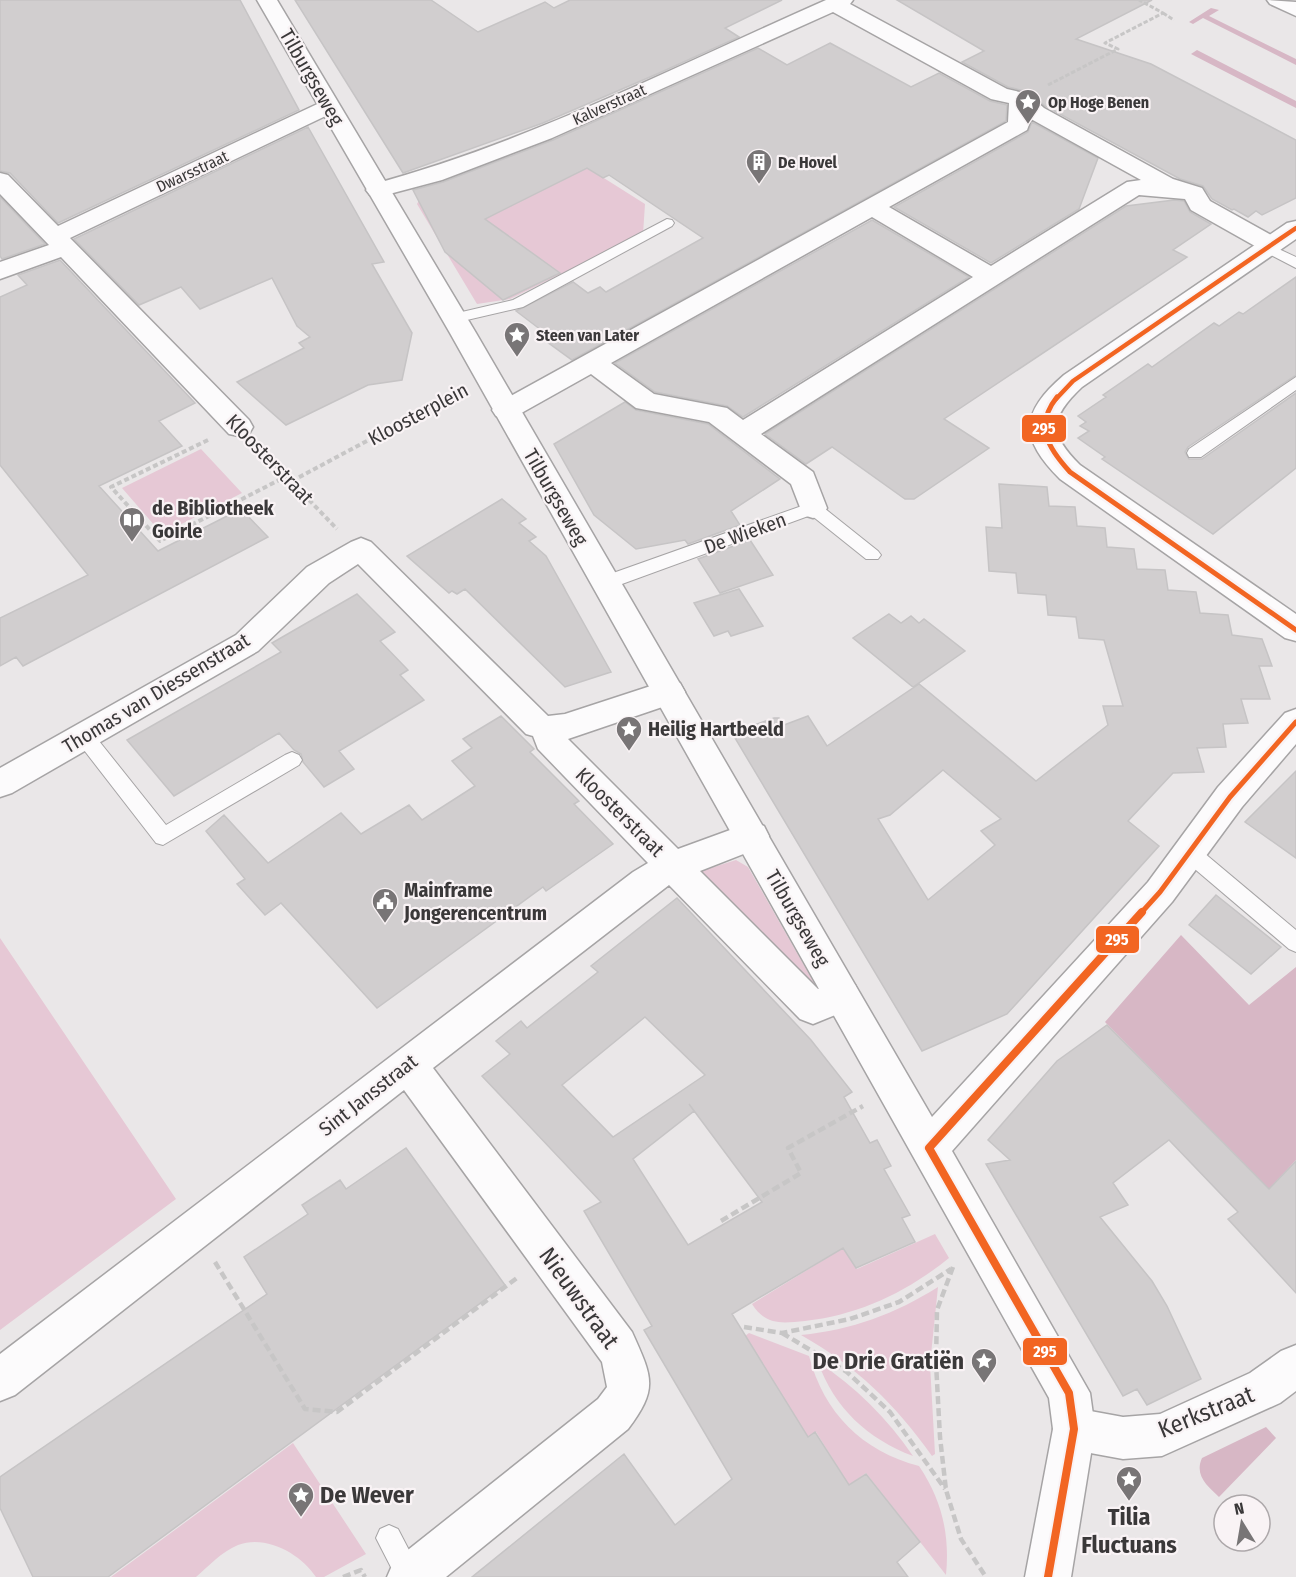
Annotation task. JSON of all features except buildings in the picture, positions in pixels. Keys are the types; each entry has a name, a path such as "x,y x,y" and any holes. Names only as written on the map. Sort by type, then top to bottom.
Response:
{"street":[{"name":"Tilburgseweg","path":"267,0 454,318 1069,1393 1074,1429 1054,1575"},
{"path":"1277,0 1296,10"},
{"path":"838,2 887,43 999,94 1020,99 1036,113 1164,184 1194,193 1200,205 1270,246"},
{"name":"Kalverstraat","path":"378,190 434,175 544,133 838,2"},
{"path":"506,410 874,208 1019,125 1020,99"},
{"name":"Dwarsstraat","path":"0,271 328,106"},
{"name":"Kloosterstraat","path":"0,180 238,426"},
{"path":"742,433 1135,187 1194,193"},
{"path":"874,208 991,277"},
{"path":"1296,228 1073,381 1054,397 1042,421 1042,432 1047,447 1070,472 1296,630"},
{"path":"593,362 646,402 717,414 803,479 813,508"},
{"path":"541,391 546,396 617,380"},
{"name":"Kloosterstraat","path":"361,549 537,725 549,729 549,740 674,866"},
{"name":"Thomas van Diessenstraat","path":"0,784 247,643 318,575 361,549"},
{"path":"549,729 565,727 669,692"},
{"path":"929,1148 1160,892 1230,797 1296,722"},
{"name":"Sint Jansstraat","path":"0,1380 645,882 674,866 752,836"},
{"name":"Tilburgseweg","path":"674,866 813,1008 842,996"},
{"name":"Nieuwstraat","path":"408,1065 617,1347 626,1367 629,1393 613,1414 410,1577"},
{"name":"Kerkstraat","path":"1074,1429 1122,1438 1162,1435 1265,1388 1296,1366"}],"lane":[{"path":"454,318 518,304 667,223"},
{"path":"1270,246 1296,263"},
{"path":"1195,453 1296,382"},
{"path":"813,508 872,555"},
{"name":"De Wieken","path":"605,583 813,508"},
{"path":"84,736 163,837 292,760"},
{"path":"1190,853 1296,943"},
{"path":"389,1538 410,1577"}],"path":[{"path":"1139,0 1174,20"},
{"path":"1020,99 1118,49 1105,43 1163,13"},
{"name":"Kloosterplein","path":"291,481 487,377"},
{"path":"238,426 111,487 160,542 287,476"},
{"name":"Kloosterstraat","path":"238,426 361,549"},
{"path":"720,1221 801,1173 788,1148 862,1106 897,1090"},
{"path":"195,1229 305,1408 337,1412 549,1255"},
{"path":"744,1327 782,1333 850,1319 899,1302 951,1268 987,1250"},
{"path":"951,1268 937,1310 936,1363 946,1490 961,1539 986,1577"},
{"path":"782,1333 847,1372 890,1412 946,1490"},
{"path":"343,1577 361,1570 365,1577"}],"shaded area":[{"path":"1211,8 1219,10 1209,16 1296,59 1296,65 1203,18 1193,24 1189,22"},
{"path":"1197,50 1296,101 1296,108 1191,54"},
{"path":"550,144 645,204 643,234 510,299 477,304 417,204 423,193"},
{"path":"201,449 242,493 162,534 122,488"},
{"path":"736,860 748,867 818,990 695,873"},
{"path":"1181,935 1249,1005 1296,967 1296,1160 1269,1189 1105,1022"},
{"path":"0,938 176,1199 0,1330"},
{"path":"935,1234 949,1258 916,1281 882,1300 825,1318 782,1322 769,1320 752,1304 843,1248 857,1269"},
{"path":"938,1287 930,1364 935,1454 932,1456 904,1420 874,1388 840,1360 801,1335 855,1325 889,1313"},
{"path":"749,1333 809,1356 824,1395 848,1427 863,1440 880,1450 919,1466 939,1505 943,1518 947,1546 946,1575 866,1473 849,1485 816,1432 808,1437 745,1336"},
{"path":"818,1362 870,1404 913,1456 881,1441 855,1420 833,1394"},
{"path":"1266,1427 1276,1438 1223,1493 1215,1493 1203,1480 1200,1470 1202,1458"},
{"path":"293,1443 366,1554 324,1577 316,1577 301,1561 282,1548 260,1542 249,1542 226,1551 196,1577 111,1577"}],"transit line":[{"name":"295","path":"1296,228 1073,381 1051,404 1044,426 1050,447 1070,472 1296,630"},
{"name":"295","path":"929,1148 1160,892 1230,797 1296,722"},
{"name":"295","path":"929,1148 1069,1393 1074,1429 1048,1577"}],"place":[{"name":"Op Hoge Benen","path":"1028,125"},
{"name":"De Hovel","path":"759,185"},
{"name":"Steen van Later","path":"517,358"},
{"name":"de Bibliotheek Goirle","path":"132,543"},
{"name":"Heilig Hartbeeld","path":"629,752"},
{"name":"Mainframe Jongerencentrum","path":"385,924"},
{"name":"De Drie Gratiën","path":"984,1384"},
{"name":"Tilia Fluctuans","path":"1129,1502"},
{"name":"De Wever","path":"301,1518"}]}
